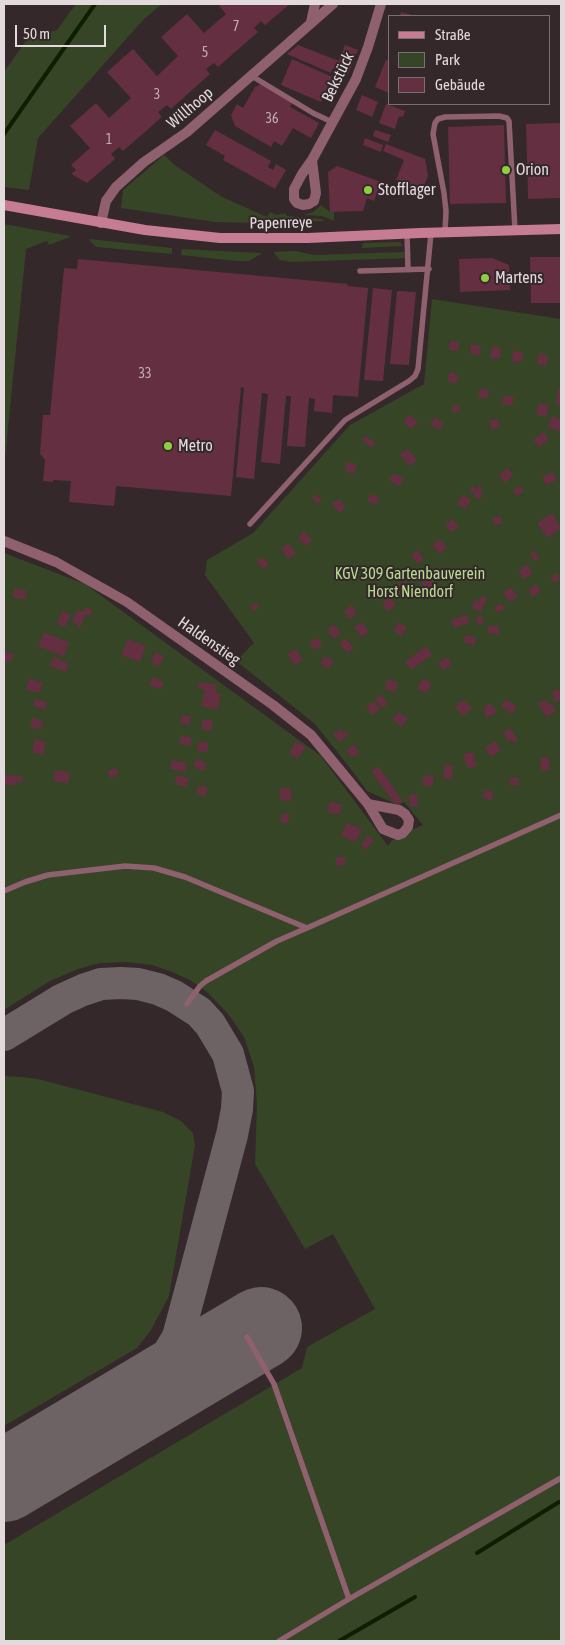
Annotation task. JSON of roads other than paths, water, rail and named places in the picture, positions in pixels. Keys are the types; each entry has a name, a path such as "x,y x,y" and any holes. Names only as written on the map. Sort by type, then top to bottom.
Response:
{"main road":[{"name":"Papenreye","path":"8,206 101,223 220,238 292,238 561,229"}],"street":[{"path":"311,22 315,4"},
{"name":"Willhoop","path":"101,223 106,201 116,187 144,162 187,132 332,4"},
{"name":"Bekstück","path":"312,160 356,79 368,47 380,4"},
{"name":"Haldenstieg","path":"4,541 56,562 127,602 274,705 311,735 368,804"}],"lane":[{"path":"251,74 332,122"},
{"path":"445,232 446,211 444,193 433,128 438,119 454,116 500,116 507,118 509,121 515,230"},
{"path":"250,524 345,420 415,376 418,369 429,269 431,232"},
{"path":"407,233 408,270"},
{"path":"360,271 429,269"},
{"path":"187,1004 206,981 277,941 561,815"},
{"path":"4,891 25,882 48,876 125,866 154,868 185,876 308,928"},
{"path":"247,1337 274,1384 349,1599"},
{"path":"279,1641 561,1478"}],"waterway":[{"path":"4,134 95,4"},
{"path":"477,1553 559,1502"},
{"path":"339,1641 415,1597"}],"place":[{"name":"Orion","path":"506,170"},
{"name":"Stofflager","path":"368,190"},
{"name":"Martens","path":"485,278"},
{"name":"Metro","path":"168,446"}],"park label":[{"name":"KGV 309 Gartenbauverein Horst Niendorf","path":"410,583"}]}
